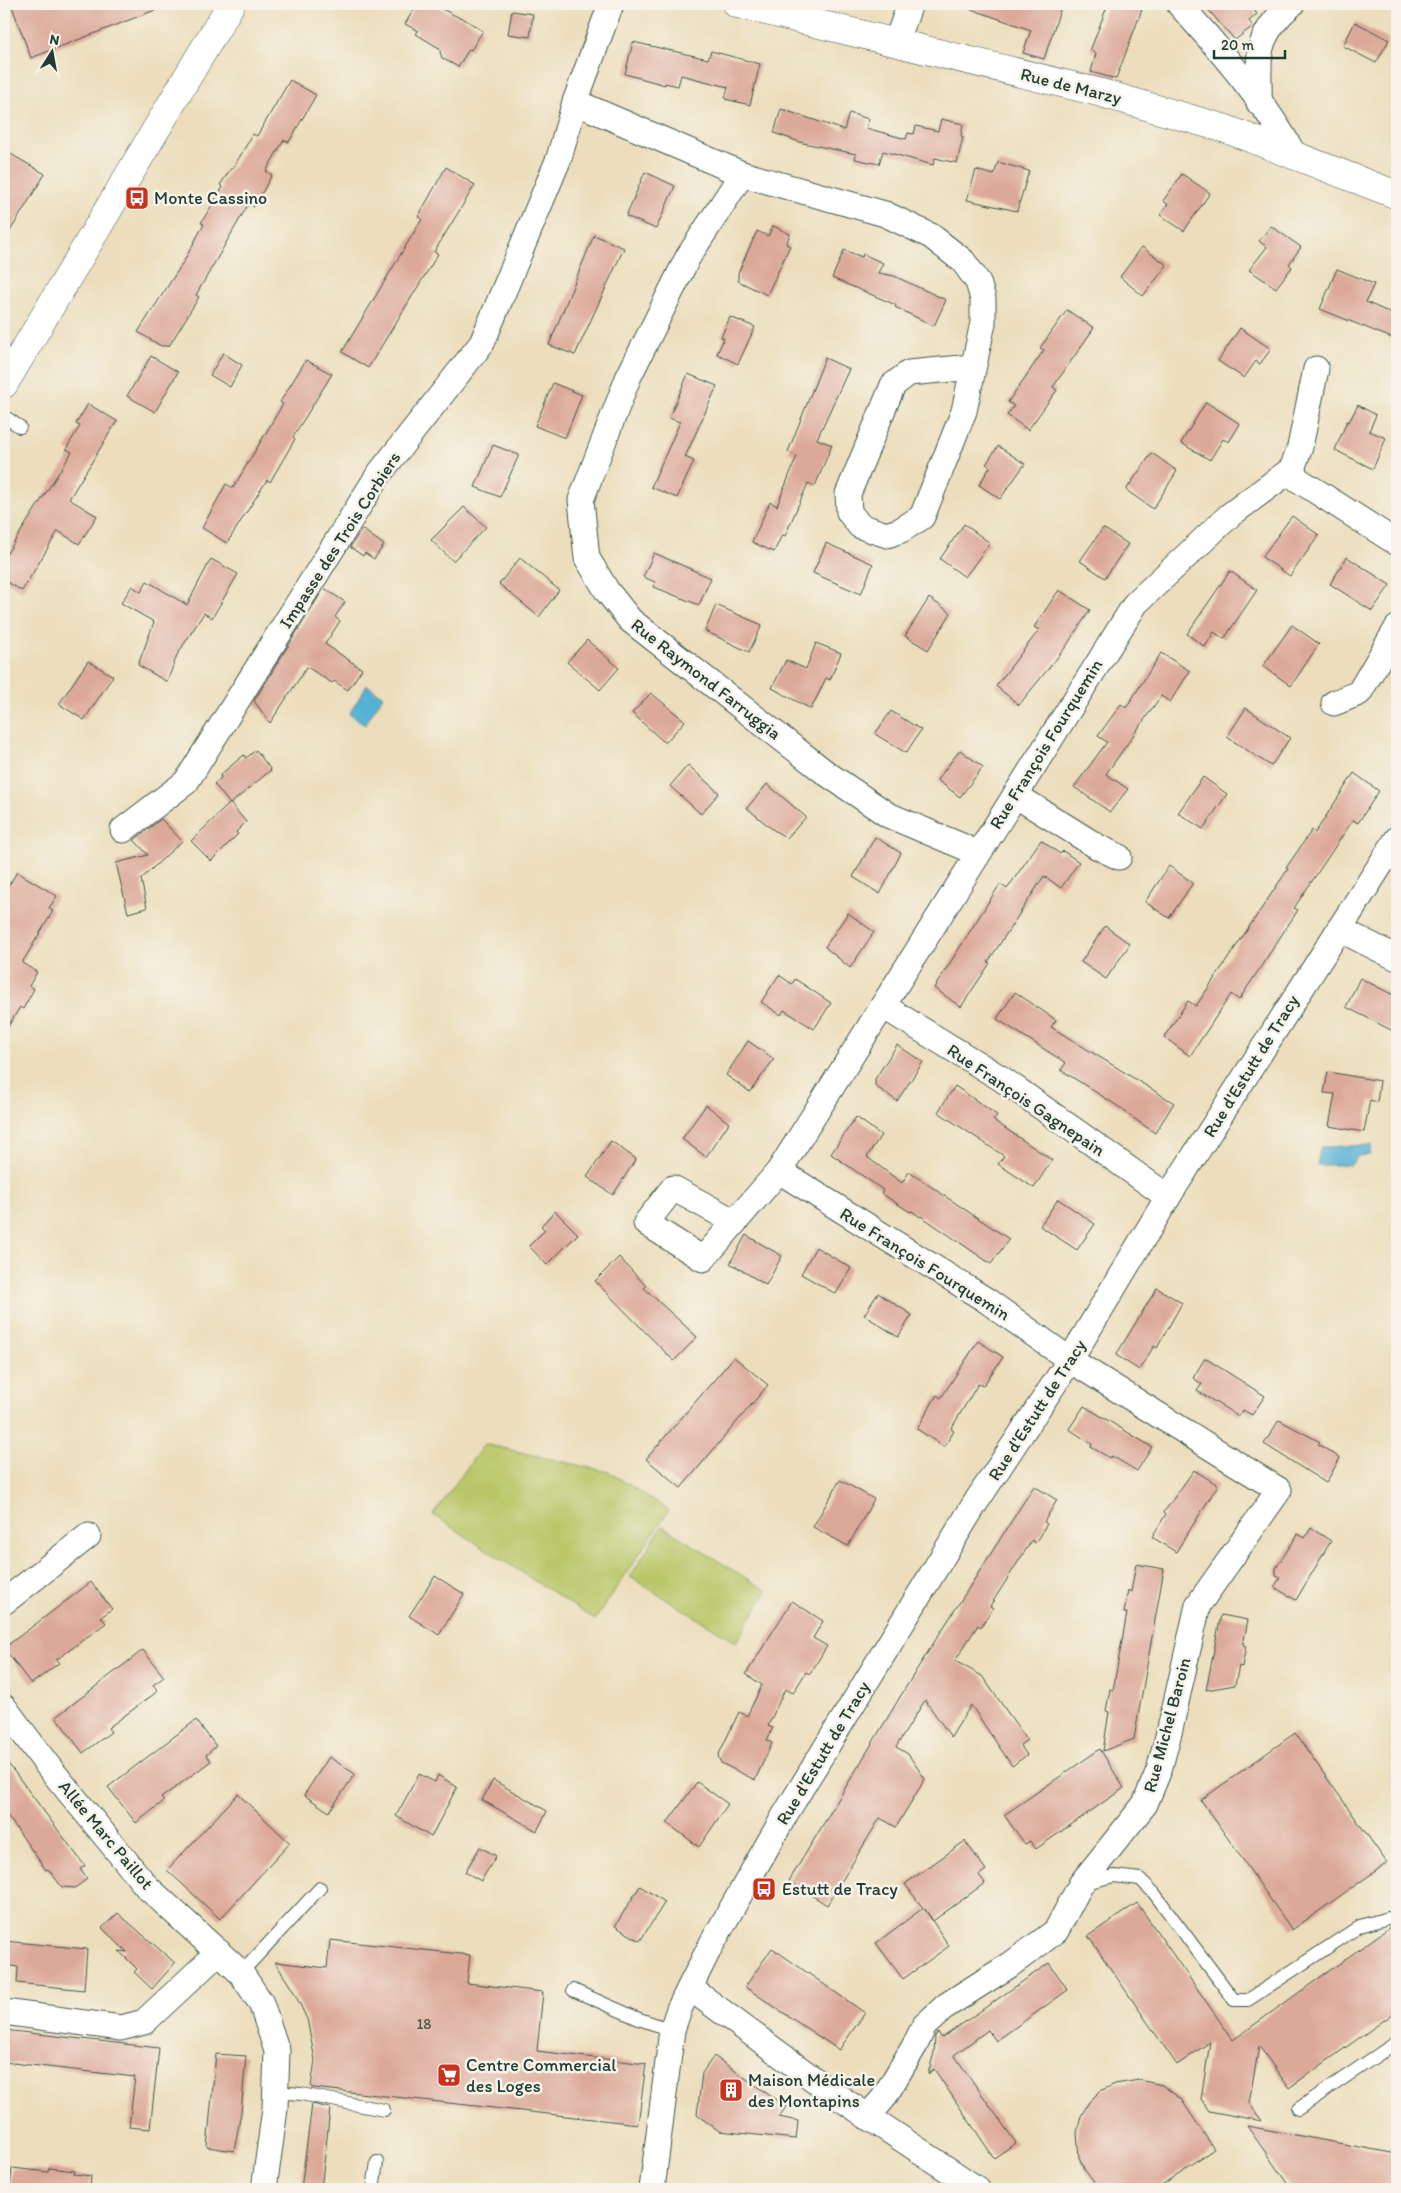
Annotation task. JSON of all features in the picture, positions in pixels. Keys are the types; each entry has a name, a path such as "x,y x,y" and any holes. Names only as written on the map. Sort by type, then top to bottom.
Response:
{"main road":[{"path":"4,384 230,4"},
{"name":"Rue de Marzy","path":"737,4 1098,92 1226,129 1293,153 1397,195"}],"street":[{"name":"Impasse des Trois Corbiers","path":"123,830 186,782 379,474 482,343 559,158 575,102 611,4"},
{"path":"896,43 910,4"},
{"path":"1179,4 1228,62 1279,129 1293,153"},
{"path":"1259,103 1261,48 1269,30 1284,10 1292,4"},
{"path":"1228,62 1261,48"},
{"path":"575,102 742,174 885,214 931,236 963,260 978,282 983,299 983,323 964,411 922,517 901,530 887,535 860,526 849,512 848,494 893,385 909,372 972,367"},
{"name":"Rue Raymond Farruggia","path":"742,174 688,257 628,378 581,500 587,558 607,591 630,620 826,773 888,815 964,847 976,855"},
{"path":"1316,369 1300,447 1292,468 1297,479 1397,543"},
{"name":"Rue François Fourquemin","path":"735,1222 779,1171 1136,603 1230,515 1292,468"},
{"path":"1334,703 1359,693 1397,628"},
{"path":"1015,795 1098,847 1119,857"},
{"name":"Rue d'Estutt de Tracy","path":"652,2189 680,2009 711,1945 786,1813 976,1502 1070,1360 1168,1197 1397,839"},
{"path":"1338,929 1397,958"},
{"name":"Rue François Gagnepain","path":"883,1006 1002,1079 1168,1197"},
{"name":"Rue François Fourquemin","path":"779,1171 986,1300 1070,1360"},
{"name":"Rue Michel Baroin","path":"867,2117 883,2099 924,2026 947,2005 1010,1965 1056,1931 1081,1884 1145,1804 1158,1770 1170,1729 1198,1605 1278,1490 1070,1360"},
{"path":"4,1602 88,1536"},
{"name":"Allée Marc Paillot","path":"4,1707 48,1766 147,1886 241,1973 261,2003 277,2051 276,2092 264,2189"},
{"path":"4,2012 121,2028 144,2022 219,1952"},
{"path":"680,2009 867,2117 977,2189"}],"lane":[{"path":"4,416 20,427"},
{"path":"1081,1884 1114,1876 1140,1879 1154,1893 1234,2000 1248,2000 1360,1926 1388,1918"},
{"path":"241,1973 320,1888"},
{"path":"573,1990 639,2019 680,2009"},
{"path":"1298,2109 1397,2042"},
{"path":"276,2092 301,2094 384,2110"},
{"path":"373,2189 376,2162"}],"green space":[{"path":"484,1444 609,1472 669,1510 595,1620 433,1515"},
{"path":"662,1526 767,1591 736,1642 630,1577"}],"water":[{"path":"367,685 383,696 365,725 349,714"},
{"path":"1372,1145 1370,1155 1358,1156 1351,1165 1317,1165 1320,1147"}],"building":[{"path":"11,4 168,4 168,5 31,58"},
{"path":"417,4 432,4 461,17 483,31 458,67 442,58 439,48 416,34 418,31 405,24"},
{"path":"966,4 1062,4 1044,59 1023,53 1031,30 965,7"},
{"path":"1108,4 1144,4 1116,79 1091,72 1096,53 1090,51"},
{"path":"1203,4 1249,4 1257,14 1249,21 1253,26 1235,40"},
{"path":"512,11 533,14 530,37 508,34"},
{"path":"1355,22 1389,40 1376,63 1343,46"},
{"path":"633,42 708,59 711,51 760,64 750,105 725,99 728,87 681,75 678,86 665,83 665,85 625,74"},
{"path":"290,80 316,95 289,142 284,140 266,171 272,175 254,207 249,203 196,295 199,297 169,346 161,346 138,332 184,261 204,224 201,223 223,187 220,185 233,168 253,134 257,136"},
{"path":"781,109 844,130 849,113 869,119 866,128 906,139 908,133 914,134 916,126 938,131 941,119 963,124 961,136 963,137 957,163 935,158 933,165 883,151 879,164 855,159 856,154 803,143 774,133"},
{"path":"4,150 45,174 4,241"},
{"path":"998,162 1029,171 1017,211 967,200 976,170 994,175"},
{"path":"446,167 475,185 434,252 438,254 368,368 342,352 422,219 418,217"},
{"path":"645,172 675,186 656,229 626,216"},
{"path":"1182,174 1210,193 1184,231 1160,215 1168,204 1163,201"},
{"path":"773,226 790,234 786,244 790,246 767,295 738,281 738,273 757,231 768,236"},
{"path":"1271,226 1301,247 1289,264 1292,267 1276,288 1249,270 1267,247 1259,241"},
{"path":"594,235 624,248 575,355 549,345"},
{"path":"1142,247 1167,265 1143,296 1120,277"},
{"path":"844,250 862,257 863,254 883,263 878,273 894,276 946,300 934,326 895,307 896,305 832,278"},
{"path":"1337,269 1374,284 1366,302 1397,316 1397,340 1320,309"},
{"path":"1067,310 1094,328 1053,387 1057,390 1028,430 1007,415 1014,406 1008,402 1044,350 1040,348"},
{"path":"730,317 755,327 738,364 717,354 724,338 721,337"},
{"path":"1240,328 1271,349 1260,364 1256,361 1244,378 1218,361"},
{"path":"223,353 242,365 230,387 210,375"},
{"path":"151,356 178,372 155,412 127,396"},
{"path":"825,358 849,369 817,439 832,445 815,486 808,483 785,536 782,535 774,552 752,542 770,502 777,506 797,456 788,452"},
{"path":"306,360 332,374 293,437 295,439 270,482 267,480 227,543 202,528 226,484 233,488 283,404 280,402"},
{"path":"688,374 717,386 685,457 694,461 677,498 651,487 680,422 669,418"},
{"path":"553,383 582,395 565,438 535,426"},
{"path":"1206,402 1240,424 1229,442 1223,439 1210,460 1181,443"},
{"path":"88,404 117,421 69,499 97,516 79,544 58,531 22,591 4,580 4,558 72,452 66,449 80,426 76,424"},
{"path":"1358,405 1376,415 1369,431 1386,438 1373,469 1335,450 1347,421 1349,422"},
{"path":"493,445 519,455 500,497 475,487"},
{"path":"998,446 1025,464 1000,499 979,485 990,467 986,464"},
{"path":"1152,453 1177,471 1153,509 1126,490"},
{"path":"464,507 486,527 453,561 431,540"},
{"path":"1292,516 1319,535 1290,576 1262,557"},
{"path":"964,524 990,543 965,577 940,559"},
{"path":"1103,528 1128,544 1105,578 1080,561"},
{"path":"362,529 384,545 374,559 365,553 363,556 350,547"},
{"path":"826,543 873,564 861,594 813,573"},
{"path":"654,553 711,578 699,605 654,587 655,582 643,577"},
{"path":"1347,557 1390,585 1372,611 1330,584"},
{"path":"520,558 559,590 539,617 499,584"},
{"path":"211,559 238,574 212,618 204,613 177,655 167,682 138,665 154,622 121,603 132,586 141,592 147,581 187,605"},
{"path":"1230,571 1257,590 1224,639 1214,632 1205,647 1187,634"},
{"path":"324,588 345,602 335,617 340,621 325,644 362,669 348,690 334,681 332,683 307,667 270,723 254,701"},
{"path":"1059,590 1090,610 1065,648 1019,705 996,686 1039,630 1034,627"},
{"path":"929,598 951,613 928,650 905,636"},
{"path":"716,605 762,625 749,652 705,631"},
{"path":"1292,625 1319,644 1291,686 1263,666"},
{"path":"587,640 619,668 600,690 567,662"},
{"path":"816,643 841,653 830,680 826,678 811,709 772,688 786,660 806,669"},
{"path":"1161,653 1190,671 1170,702 1161,696 1106,774 1128,789 1110,812 1074,787 1107,742 1098,736 1121,704 1126,708"},
{"path":"88,661 113,676 84,720 59,704"},
{"path":"651,693 685,721 665,743 632,713"},
{"path":"1246,708 1290,738 1271,766 1227,737"},
{"path":"891,711 921,730 906,753 875,734"},
{"path":"256,750 271,770 230,804 214,784 221,778 220,775 244,755 246,758"},
{"path":"960,750 983,767 960,797 937,780"},
{"path":"688,765 719,793 701,814 670,786"},
{"path":"1354,773 1379,791 1358,823 1353,820 1294,908 1298,910 1239,1000 1231,994 1190,1056 1164,1037 1188,1001 1196,1006 1288,869 1286,868 1312,830 1315,833"},
{"path":"1203,777 1227,794 1203,829 1178,813"},
{"path":"767,784 806,817 787,838 772,829 747,808"},
{"path":"230,803 246,822 236,832 238,834 211,861 191,841"},
{"path":"161,819 182,841 141,879 147,908 128,913 116,863 148,855 134,840"},
{"path":"875,837 901,853 880,894 853,877"},
{"path":"1041,840 1060,854 1063,851 1079,862 1061,888 1044,876 961,1007 934,988 1000,884 1007,889"},
{"path":"1169,866 1193,883 1169,918 1145,902"},
{"path":"17,872 57,896 49,908 53,911 22,963 37,972 29,986 34,989 23,1009 20,1007 4,1033 4,893"},
{"path":"848,913 874,932 850,968 825,947"},
{"path":"1105,926 1130,944 1106,979 1081,962"},
{"path":"779,975 792,984 795,979 831,1003 814,1029 784,1010 781,1015 761,1002"},
{"path":"1360,978 1397,997 1397,1033 1346,1007"},
{"path":"1015,992 1056,1020 1051,1027 1174,1103 1155,1133 1127,1112 1061,1070 1066,1063 997,1019"},
{"path":"748,1041 774,1059 750,1092 726,1075"},
{"path":"897,1045 923,1062 897,1101 875,1086 875,1079"},
{"path":"1328,1072 1380,1081 1377,1102 1370,1100 1364,1132 1329,1126 1335,1094 1324,1093"},
{"path":"955,1086 997,1115 993,1120 1052,1160 1034,1188 998,1164 1004,1156 938,1112"},
{"path":"706,1105 729,1123 706,1157 682,1139"},
{"path":"856,1117 881,1135 867,1157 902,1183 909,1172 1009,1239 991,1264 921,1216 912,1211 910,1212 881,1193 883,1190 831,1154"},
{"path":"611,1141 636,1159 613,1195 587,1177"},
{"path":"1058,1199 1095,1224 1077,1250 1040,1226"},
{"path":"555,1211 578,1234 547,1265 529,1246 545,1230 541,1226"},
{"path":"746,1235 782,1256 766,1285 730,1263"},
{"path":"816,1247 851,1268 836,1294 801,1274"},
{"path":"619,1257 646,1286 644,1288 697,1337 674,1361 595,1281"},
{"path":"1157,1288 1182,1303 1157,1348 1154,1346 1139,1370 1116,1355"},
{"path":"878,1293 912,1315 898,1337 864,1315"},
{"path":"978,1341 1003,1357 983,1386 978,1384 951,1429 954,1431 944,1447 917,1429 937,1395 941,1398"},
{"path":"734,1357 768,1385 681,1488 646,1459"},
{"path":"1205,1358 1265,1396 1252,1415 1243,1410 1238,1416 1197,1391 1202,1384 1193,1378"},
{"path":"1084,1406 1152,1447 1137,1471 1112,1456 1110,1458 1091,1447 1092,1444 1069,1429"},
{"path":"1279,1420 1320,1442 1318,1444 1340,1458 1326,1483 1264,1444"},
{"path":"1194,1470 1218,1485 1176,1552 1152,1537 1166,1514 1164,1512"},
{"path":"840,1480 874,1499 848,1546 813,1527"},
{"path":"1034,1486 1057,1500 1044,1522 1047,1524 1035,1543 1032,1540 990,1606 993,1608 981,1627 978,1625 955,1661 982,1676 1027,1740 1020,1745 1027,1755 1012,1766 971,1705 951,1737 925,1700 896,1747 908,1754 925,1779 896,1827 880,1818 827,1905 789,1881 917,1669"},
{"path":"1311,1528 1331,1541 1296,1600 1274,1587 1280,1578 1276,1576 1276,1568 1298,1534 1305,1538"},
{"path":"1136,1564 1164,1569 1134,1739 1103,1751 1109,1712 1106,1711 1110,1689 1113,1690 1127,1613 1124,1613 1128,1590 1131,1592"},
{"path":"435,1576 464,1594 439,1635 409,1616"},
{"path":"91,1582 112,1609 101,1617 106,1623 56,1660 59,1663 31,1684 4,1648"},
{"path":"792,1601 823,1621 813,1638 827,1646 810,1674 806,1672 793,1693 785,1689 768,1726 773,1728 767,1740 772,1743 755,1780 721,1763 718,1756 739,1712 747,1716 762,1685 746,1674"},
{"path":"1221,1615 1248,1620 1243,1645 1246,1646 1242,1667 1239,1666 1235,1685 1206,1690"},
{"path":"143,1650 164,1677 153,1685 158,1691 108,1728 111,1732 83,1753 56,1717"},
{"path":"196,1720 216,1746 206,1755 211,1761 161,1798 164,1801 136,1823 108,1787"},
{"path":"1295,1733 1387,1863 1292,1930 1201,1800"},
{"path":"1100,1749 1124,1788 1036,1849 1030,1841 1025,1844 1004,1815"},
{"path":"329,1757 355,1774 329,1812 304,1795"},
{"path":"4,1758 85,1866 80,1869 87,1879 75,1888 62,1887 48,1869 46,1870 4,1811"},
{"path":"419,1774 435,1782 438,1775 457,1787 431,1837 396,1816"},
{"path":"493,1780 547,1811 537,1831 482,1800"},
{"path":"697,1782 728,1804 699,1847 667,1823"},
{"path":"238,1794 290,1843 220,1919 167,1870"},
{"path":"965,1841 986,1870 979,1875 985,1883 933,1921 924,1908 949,1946 903,1979 876,1943 923,1908 905,1884"},
{"path":"480,1847 496,1856 481,1881 465,1872"},
{"path":"640,1886 665,1902 640,1941 615,1926"},
{"path":"1137,1903 1233,2040 1397,1922 1397,2011 1289,2088 1259,2046 1249,2103 1262,2121 1209,2111 1201,2099 1210,2042 1177,2065 1088,1936"},
{"path":"118,1913 175,1963 152,1989 134,1972 137,1969 119,1951 127,1952 102,1928"},
{"path":"330,1940 470,1955 467,1983 543,1992 537,2051 646,2064 638,2124 311,2087 315,2060 307,2019 295,1994 275,1962 327,1968"},
{"path":"4,1941 87,1949 84,1990 17,1983 18,1967 4,1965"},
{"path":"772,1948 865,2013 839,2050 745,1987"},
{"path":"1049,1963 1068,1990 996,2041 988,2030 954,2055 1016,2143 994,2158 934,2069 928,2074 934,2053 935,2036 938,2033 942,2038"},
{"path":"4,2030 159,2048 150,2129 129,2127 135,2077 4,2062"},
{"path":"216,2054 246,2056 241,2113 234,2151 207,2147"},
{"name":"Maison Médicale des Montapins","path":"714,2056 786,2107 779,2117 798,2121 796,2139 719,2131 697,2115 702,2073"},
{"path":"1139,2080 1162,2085 1181,2099 1214,2149 1156,2189 1099,2189 1084,2169 1079,2157 1077,2133 1081,2116 1089,2102 1100,2091 1115,2084"},
{"path":"312,2104 330,2108 321,2189 301,2189"},
{"path":"1247,2126 1397,2154 1397,2189 1291,2189"},
{"path":"12,2168 48,2172 49,2168 75,2171 74,2174 91,2176 90,2189 10,2189"}],"place":[{"name":"Monte Cassino","path":"137,198"},
{"name":"Estutt de Tracy","path":"764,1889"},
{"name":"Centre Commercial des Loges","path":"449,2075"},
{"name":"Maison Médicale des Montapins","path":"731,2090"}]}
